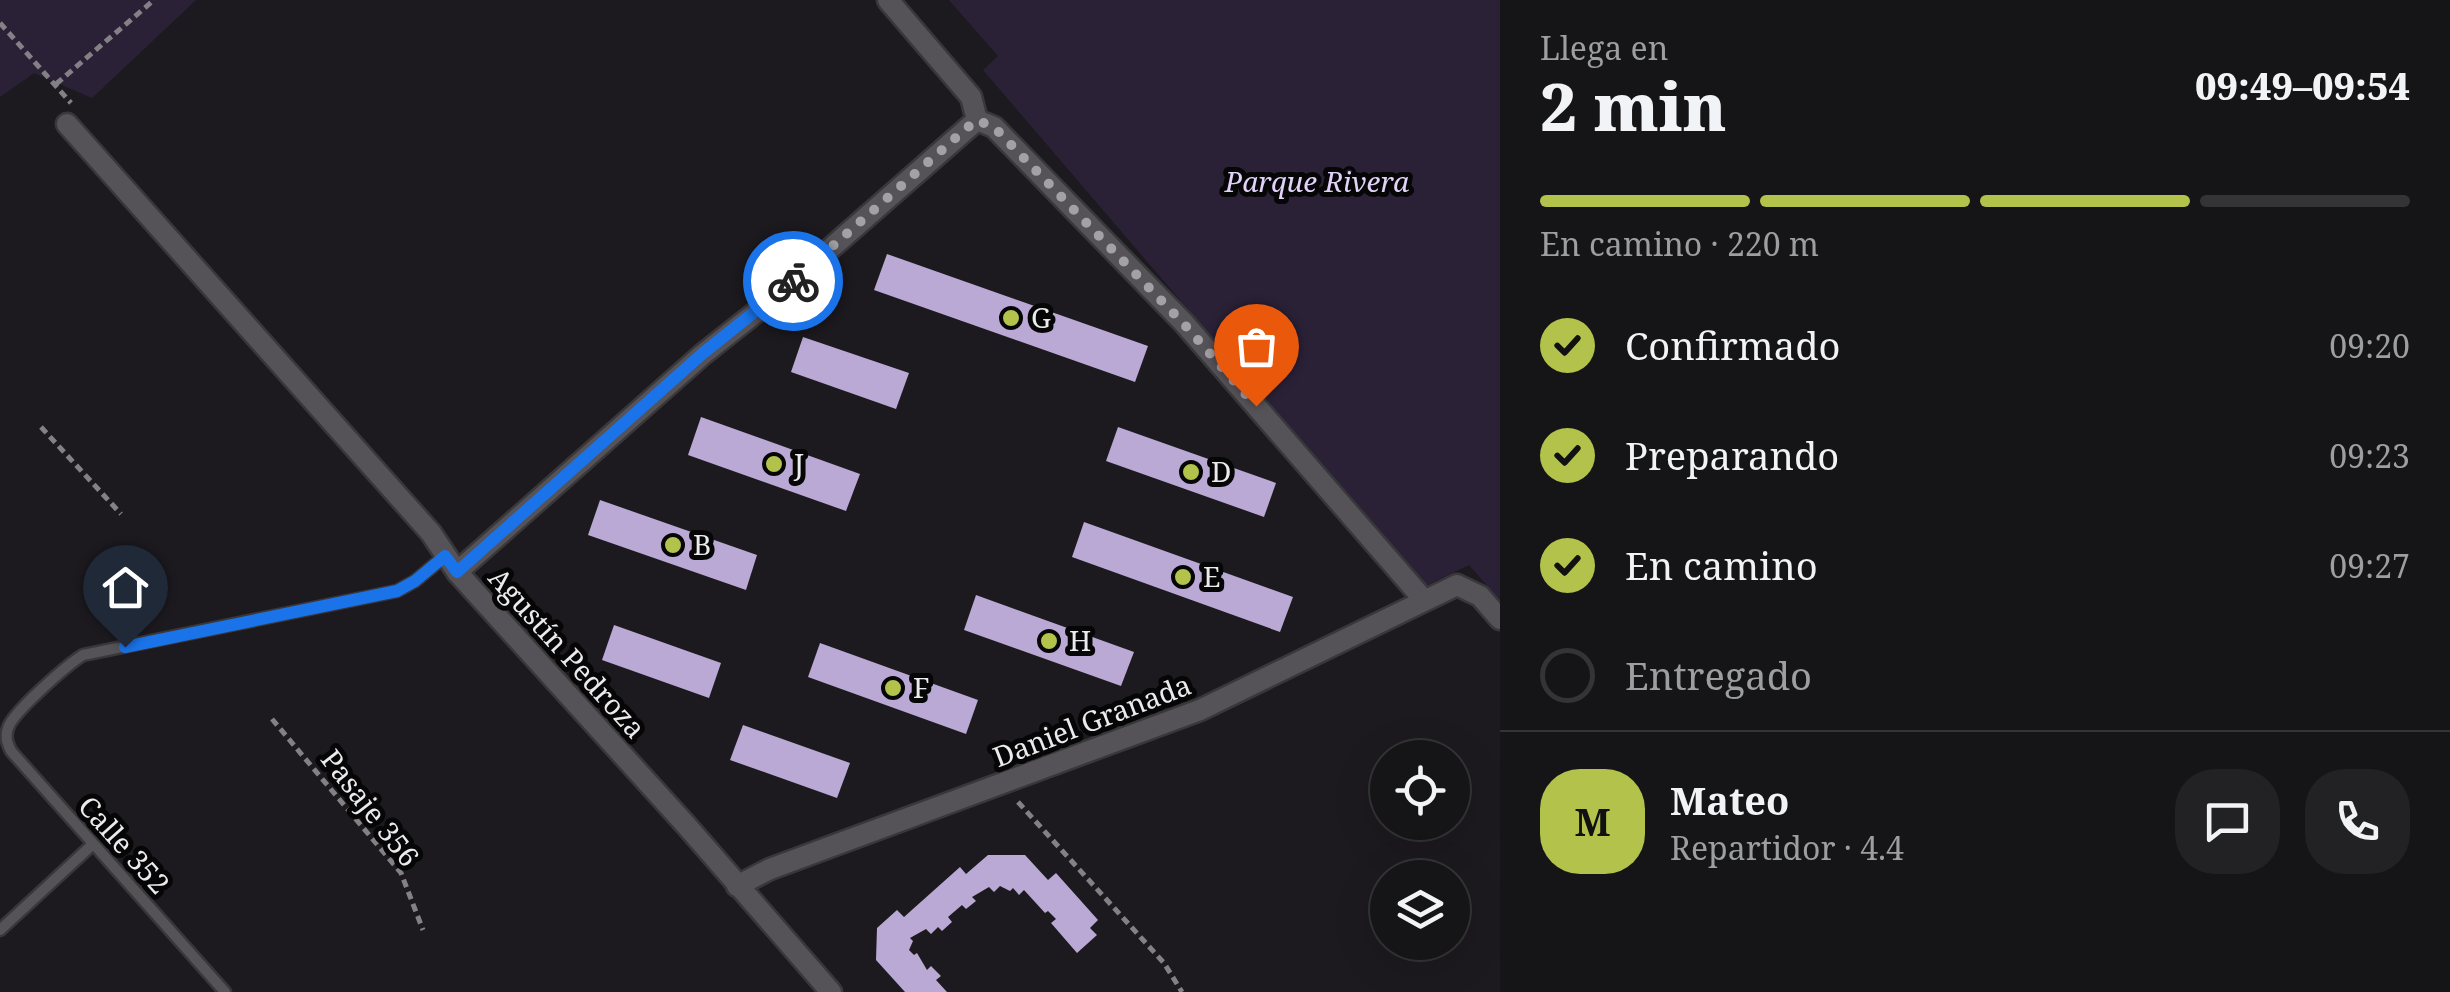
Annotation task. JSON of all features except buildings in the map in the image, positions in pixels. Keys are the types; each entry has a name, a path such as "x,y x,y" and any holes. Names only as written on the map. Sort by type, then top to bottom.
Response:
{"street":[{"path":"888,0 971,97 976,120"},
{"path":"451,564 774,298 976,120"},
{"path":"976,120 994,127 1184,324 1424,600"},
{"name":"Agustín Pedroza","path":"67,124 431,533 451,564 831,992"},
{"name":"Daniel Granada","path":"736,886 770,869 1200,710 1457,584 1480,596 1500,619"}],"lane":[{"name":"Calle 352","path":"226,992 11,751 6,739 11,721 82,655 397,591 451,564"},
{"path":"0,930 92,845"}],"path":[{"path":"56,84 154,0"},
{"path":"0,23 71,103 67,124"},
{"path":"41,427 121,514"},
{"name":"Pasaje 356","path":"272,718 401,873 423,930"},
{"path":"1002,784 1164,964 1182,992"}],"green space":[{"path":"0,0 196,0 92,98 34,73 0,97"},
{"name":"Parque Rivera","path":"949,0 1500,0 1500,600 1469,565 1425,586 983,70 998,56"}],"way so far":[{"path":"793,281 976,120 985,122 1184,324 1256,406"}],"place":[{"name":"G","path":"1011,318"},
{"name":"J","path":"774,464"},
{"name":"D","path":"1191,472"},
{"name":"B","path":"673,545"},
{"name":"E","path":"1183,577"},
{"name":"H","path":"1049,641"},
{"name":"F","path":"893,688"}],"route":[{"path":"125,647 397,591 445,556 457,572 702,354 793,281"}]}
